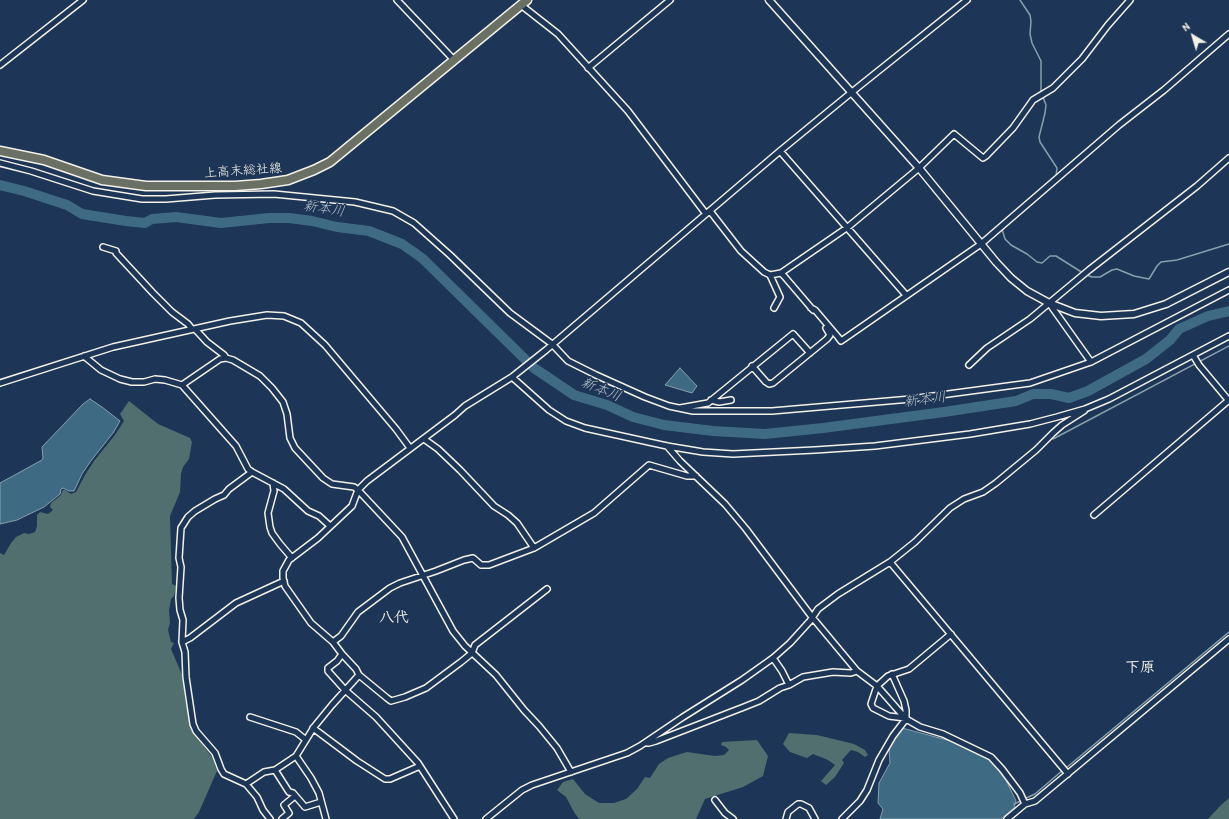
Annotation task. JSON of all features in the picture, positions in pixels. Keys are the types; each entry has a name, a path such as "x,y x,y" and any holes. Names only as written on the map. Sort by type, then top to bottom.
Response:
{"main road":[{"name":"上高末総社線","path":"0,151 44,160 102,180 146,186 235,186 288,180 330,162 524,1"}],"street":[{"path":"0,65 83,0"},
{"path":"397,0 454,60"},
{"path":"588,68 670,0"},
{"path":"769,0 919,168 1011,278 1027,291 1049,303 1076,313 1101,316 1134,314 1166,304 1229,272"},
{"path":"547,589 475,645 472,653 426,688 391,701 359,675 356,669 333,642 311,623 285,586 283,571 289,560 318,538 352,506 358,490 465,406 514,375 546,350 780,151 968,0"},
{"path":"524,1 558,34 628,111 741,251 764,272 770,275 782,273 848,228 919,168 954,134 983,158 986,156 1014,128 1033,100 1053,88 1082,59 1108,25 1130,0"},
{"path":"811,308 816,310 841,341 981,244 1119,124 1164,90 1229,34"},
{"path":"780,151 906,295"},
{"path":"969,365 987,348 1030,319 1089,270 1197,186 1229,158"},
{"path":"0,164 31,171 93,191 135,198 166,199 215,195 274,194 355,202 393,211 414,223 450,255 510,313 552,344 568,361 645,397 693,411 772,411 912,399 1030,383 1091,362 1229,290"},
{"path":"103,247 116,251 116,253 153,294 226,358"},
{"path":"752,366 766,382 769,384 773,383 823,343 830,335 829,331 782,273"},
{"path":"770,275 780,297 774,308"},
{"path":"1049,303 1091,362"},
{"path":"0,383 113,347 267,315 284,316 300,322 325,345 410,448"},
{"path":"679,408 702,404 711,400 793,334 810,353"},
{"path":"514,375 548,410 566,421 585,428 667,446 703,452 732,454 808,451 875,446 947,438 1030,424 1085,408 1109,399 1229,336"},
{"path":"1094,515 1229,401 1199,365 1193,355"},
{"path":"84,356 101,370 120,379 132,382 144,382 155,379 182,385 236,446 248,468 252,472 284,489 308,512 319,516 330,526"},
{"path":"182,385 220,359 226,358 233,360 260,376 283,402 287,414 290,438 295,448 323,478 332,484 354,487 358,490 402,537 453,631 472,653 496,675 524,710 540,726 557,748 571,772"},
{"path":"711,400 719,402 731,400"},
{"path":"486,819 522,790 532,785 627,753 646,742 686,714 730,688 790,643 810,621 818,609 838,594 890,562 915,542 957,502 983,492 996,483 1036,450 1062,425 1084,412 1085,408"},
{"path":"424,439 438,449 494,506 518,523 534,548"},
{"path":"667,446 725,504 857,671 877,686 906,718 920,727 943,734 991,757 1020,793 1025,804"},
{"path":"333,642 341,636 358,612 390,588 464,560 473,558 481,565 489,565 534,548 594,513 649,465 687,476 696,476"},
{"path":"252,472 229,489 224,495 195,511 188,517 182,528 179,558 181,566 179,598 183,627 182,642 185,652 186,678 193,724 196,731 215,753 218,765 224,774 246,784 257,797 263,810 270,819"},
{"path":"273,483 274,491 268,513 270,527 272,533 292,558"},
{"path":"890,562 1068,774"},
{"path":"182,642 190,638 236,603 284,581"},
{"path":"906,718 889,716 873,708 870,704 877,686 888,676 908,669 951,634"},
{"path":"1007,819 1025,804 1035,801 1229,639"},
{"path":"342,654 337,661 328,668 328,671 345,690 376,717 420,766 454,819"},
{"path":"772,658 782,671 789,685"},
{"path":"646,742 649,743 759,701 780,688 803,677 833,672 851,673 857,671"},
{"path":"842,819 860,801 867,790 879,760 893,736 906,718 904,701 892,674"},
{"path":"246,784 264,772 275,770 296,756 313,728 359,675"},
{"path":"250,717 296,732 306,740"},
{"path":"313,728 357,761 385,778 390,779 420,766"},
{"path":"296,756 316,785 326,819"},
{"path":"275,770 290,792 305,807 321,802"},
{"path":"282,819 289,813 284,805 295,796"},
{"path":"715,800 725,813 733,819"},
{"path":"786,819 788,812 798,804 809,808 815,819"}],"green space":[{"path":"129,401 158,424 190,438 192,442 189,459 183,467 181,474 180,492 170,516 172,584 176,586 169,610 170,623 168,630 171,642 174,643 171,649 183,677 185,699 193,732 212,757 217,771 199,812 194,819 0,819 0,553 4,555 16,537 24,533 29,534 35,532 37,526 37,515 40,512 48,514 53,510 50,507 51,503 60,496 63,490 71,494 76,492 94,461 124,421 120,414"},
{"path":"789,733 817,735 854,744 865,750 868,755 865,757 858,752 851,750 842,760 844,763 835,777 826,785 821,781 835,765 828,760 813,754 807,758 790,752 783,744"},
{"path":"757,740 768,756 763,776 743,787 705,799 696,819 579,819 566,797 557,790 563,782 573,779 585,794 599,803 614,803 626,799 637,789 645,777 650,778 659,764 668,758 687,752 715,756 724,755 729,750 721,745 722,742"},
{"path":"1229,798 1229,819 1208,819 1220,806"}],"water":[{"path":"680,368 697,386 692,393 665,385"},
{"path":"90,399 120,421 113,433 82,474 74,491 69,491 63,488 61,489 60,494 44,507 17,520 0,524 0,483 42,460 42,447 83,404"},
{"path":"902,728 962,744 990,759 1005,778 1016,801 1014,808 1001,819 880,819 883,809 878,803 879,783 890,763 889,748"}],"waterway":[{"path":"1020,0 1030,15 1030,34 1032,43 1041,61 1041,92"},
{"path":"1043,97 1046,105 1039,137 1040,142 1057,168 1056,176"},
{"name":"新本川","path":"0,185 67,205 82,214 126,221 145,223 152,219 176,217 221,223 269,218 289,218 369,231 402,244 422,258 534,368 574,395 607,405 633,417 664,425 713,431 765,434 944,412 1016,401 1033,394 1051,394 1069,398 1088,391 1146,359 1170,340 1179,329 1208,316 1229,311"},
{"path":"1002,229 1005,239 1011,245 1027,254 1037,262 1042,263 1050,256 1056,256 1083,273"},
{"path":"1087,275 1092,277 1100,277 1112,270 1117,269 1134,276 1149,279 1161,262 1177,260 1229,244"},
{"path":"1053,439 1229,346"},
{"path":"1066,768 1229,632"},
{"path":"1024,799 1035,794 1063,770"},
{"path":"1014,804 1021,801"}],"district":[{"name":"八代","path":"394,618"},
{"name":"下原","path":"1140,668"}]}
